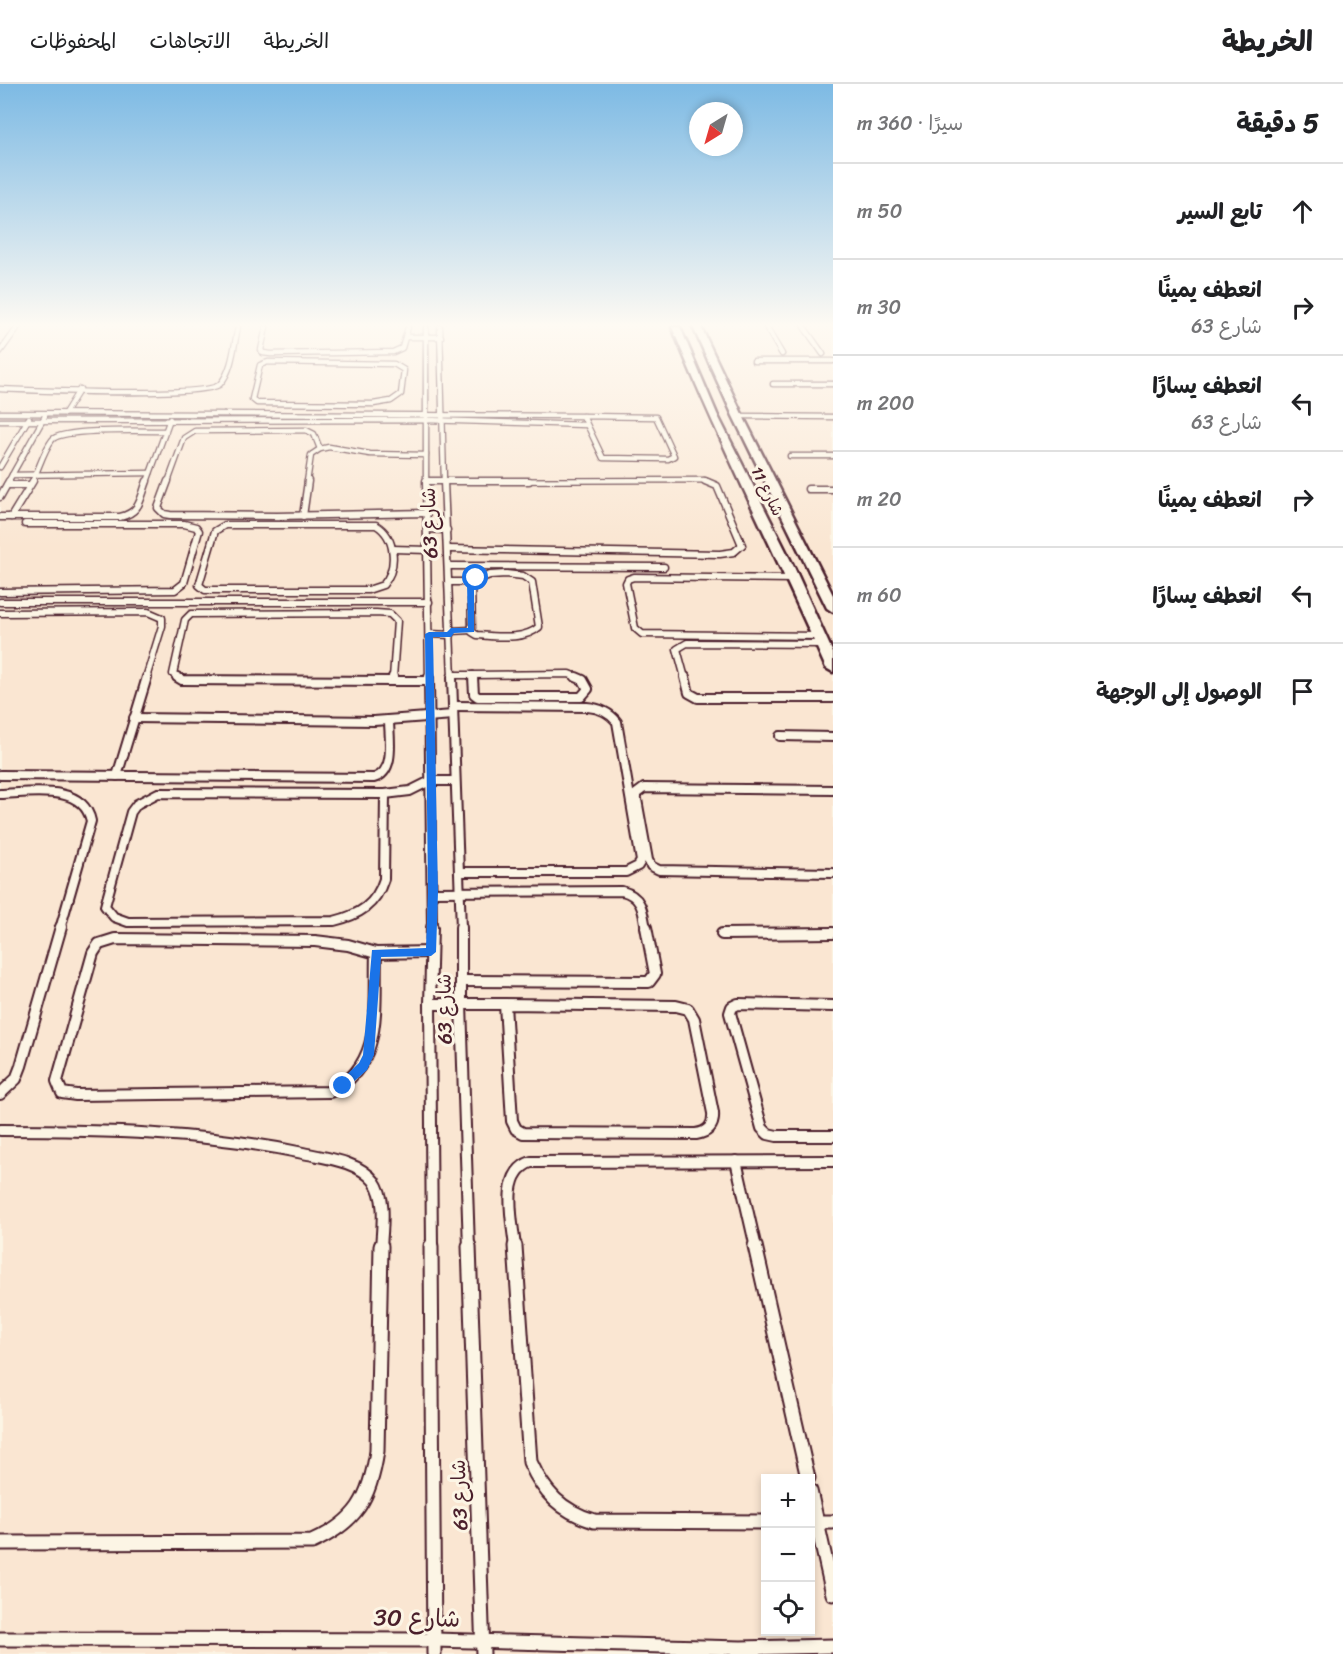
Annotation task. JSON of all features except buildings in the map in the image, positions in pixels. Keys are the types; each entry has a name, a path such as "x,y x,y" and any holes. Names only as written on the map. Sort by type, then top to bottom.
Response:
{"street":[{"name":"شارع 11","path":"706,400 793,579 833,668"},
{"name":"شارع 11","path":"731,400 833,608"}],"lane":[{"path":"65,413 73,400"},
{"path":"252,400 316,404 373,404 392,400"},
{"name":"شارع 63","path":"425,400 433,892 430,1004 434,1647"},
{"name":"شارع 63","path":"442,400 461,892 461,1004 482,1648"},
{"path":"314,413 316,404"},
{"path":"0,413 31,415 314,413 425,417 486,423 586,425"},
{"path":"0,497 46,414"},
{"path":"0,467 31,415"},
{"path":"485,415 486,423"},
{"path":"442,418 485,415 583,416 656,417 674,455 668,459 603,458 583,416"},
{"path":"738,416 833,417"},
{"path":"0,420 425,417"},
{"path":"0,517 128,516 136,510 170,419"},
{"path":"786,421 833,421"},
{"path":"320,449 314,434 306,430 195,431 184,438 158,508 170,514 303,516 427,513"},
{"path":"11,517 36,475 52,440 63,433 166,431"},
{"path":"303,516 311,455 320,449 339,448 370,454 426,455"},
{"path":"790,456 833,456"},
{"path":"12,475 150,473"},
{"path":"427,481 704,480 717,486 742,545 735,552 720,554 448,549"},
{"path":"7,485 30,485"},
{"path":"808,489 833,489"},
{"path":"0,592 175,590 184,583 199,531 196,527 184,524 25,524"},
{"path":"225,525 376,525 388,535 393,549 388,580 375,589 211,591 199,585 215,531 225,525"},
{"path":"427,530 447,530"},
{"path":"393,549 429,550"},
{"path":"448,566 664,567"},
{"path":"449,582 471,582 490,575 518,575 529,579 532,582 539,627 535,632 525,635 476,635 471,630 471,582"},
{"path":"793,579 634,577 628,579 626,583 635,628 642,634 821,640"},
{"path":"0,602 429,602"},
{"path":"0,613 148,612 159,615 163,622 117,776"},
{"path":"393,681 398,621 390,614 376,613 191,614 185,620 173,674 182,680 393,681 429,681"},
{"path":"429,634 471,630"},
{"path":"821,640 687,643 677,649 689,693 698,698 833,698"},
{"path":"452,675 569,674 583,680 588,689 581,698 478,698 474,694 473,675"},
{"path":"134,718 390,720 453,711 587,707 606,711 612,716 617,722 641,861 639,866 626,872 460,872"},
{"path":"0,775 374,777 381,776 388,768 390,720"},
{"path":"780,736 833,737"},
{"path":"385,794 382,890 366,910 353,916 323,922 128,922 117,920 108,914 105,906 131,812 147,797 158,793 385,794 410,791 430,782 455,781"},
{"path":"833,790 650,788 638,790 636,794 648,860 651,866 659,870 833,873"},
{"path":"0,794 64,794 86,803 91,812 91,820 21,1066 16,1079 0,1094"},
{"path":"433,892 615,891 630,893 641,902 655,974 652,980 641,984 461,981"},
{"path":"722,934 833,933"},
{"path":"376,953 368,1055 354,1077 330,1092 75,1095 62,1093 58,1088 57,1081 93,953 104,941 115,939 315,941 348,945 376,953 431,952"},
{"path":"430,1004 505,1004 676,1006 688,1009 694,1019 713,1113 714,1121 711,1128 705,1133 696,1134 523,1133 516,1129 512,1121 505,1004"},
{"path":"833,1006 738,1004 732,1007 730,1013 760,1124 765,1131 777,1136 833,1136"},
{"path":"0,1130 113,1131 208,1137 273,1146 349,1164 360,1170 378,1187 382,1211 378,1451 375,1475 366,1499 352,1519 333,1533 312,1542 0,1543"},
{"path":"761,1522 594,1521 577,1517 561,1509 548,1496 537,1480 530,1462 511,1187 513,1175 521,1165 532,1161 833,1161"},
{"path":"736,1161 807,1474"},
{"path":"815,1522 833,1522"},
{"path":"815,1526 833,1594"},
{"name":"شارع 30","path":"0,1639 482,1648 833,1646"}],"shaded area":[{"path":"0,400 833,400 833,1654 0,1654"}],"route":[{"path":"343,1086 363,1067 368,1055 376,953 431,952 433,892 429,634 451,635 451,630 471,630 471,582 476,578"}]}
